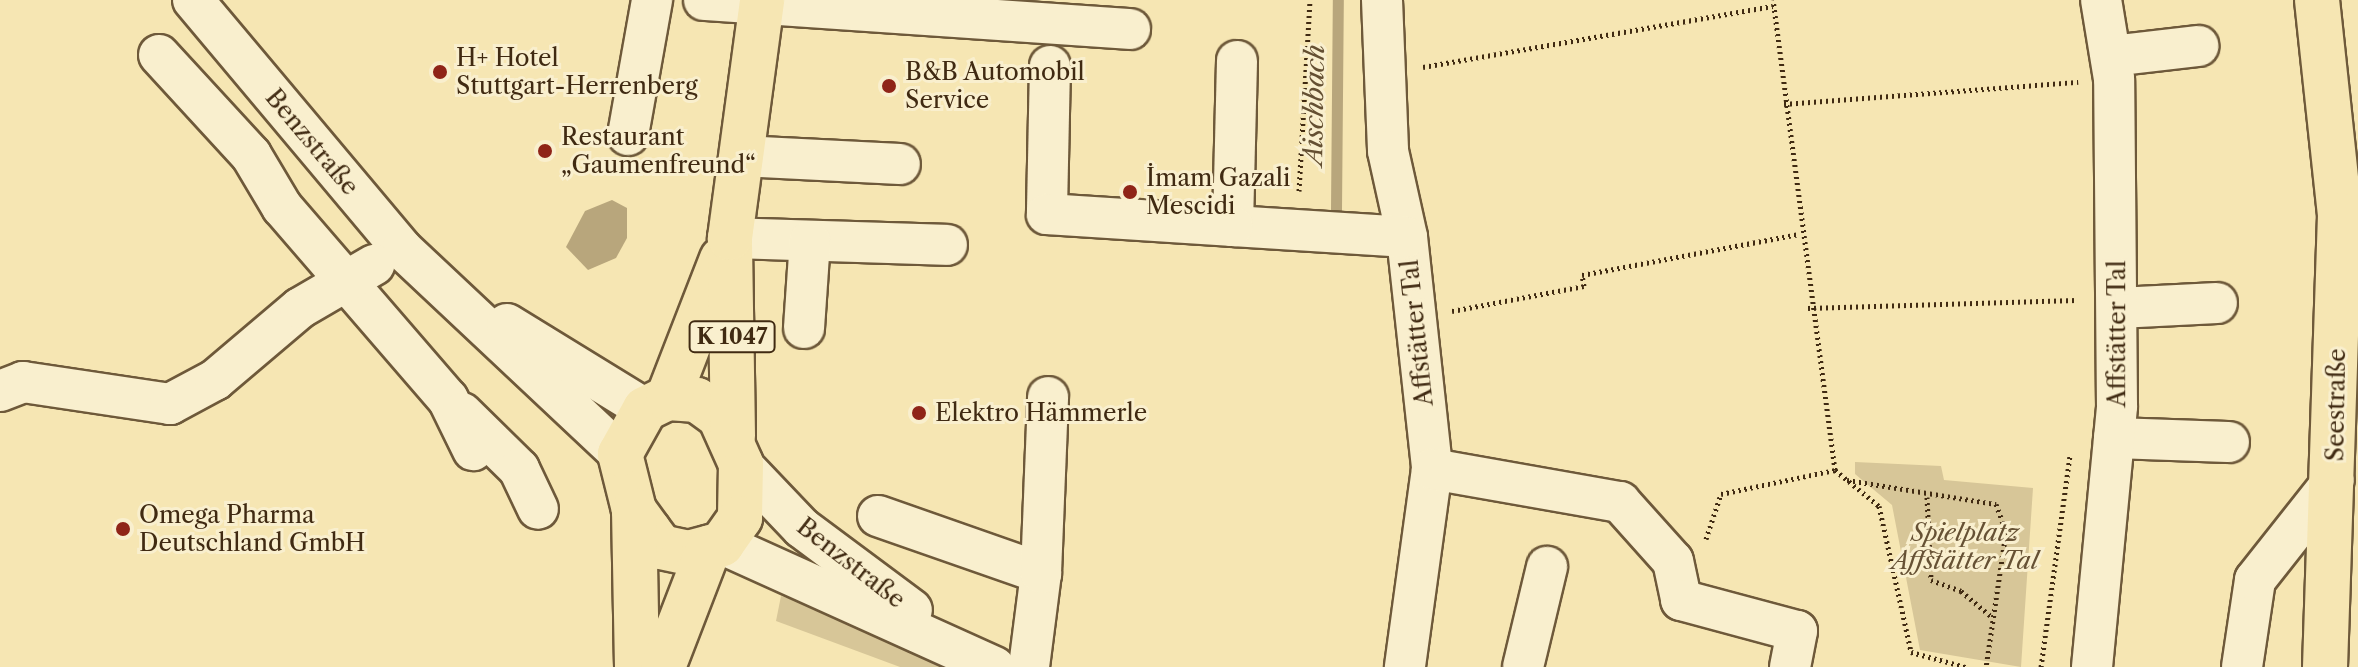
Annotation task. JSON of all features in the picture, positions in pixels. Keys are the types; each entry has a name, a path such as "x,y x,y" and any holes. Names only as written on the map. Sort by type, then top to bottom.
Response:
{"main road":[{"name":"Seestraße","path":"2317,0 2349,200 2325,667"},
{"name":"K 1047","path":"737,450 730,238 762,2"},
{"name":"K 1047","path":"656,404 730,238"},
{"path":"637,667 634,510 620,454 656,404 697,400 737,450 740,518 715,546 663,667"},
{"path":"634,510 661,547 689,553 715,546"}],"street":[{"name":"Benzstraße","path":"193,0 402,249 620,454"},
{"path":"628,135 652,0"},
{"path":"704,0 853,5 1130,29"},
{"name":"Affstätter Tal","path":"1382,0 1382,74 1407,237 1432,469 1405,667"},
{"name":"Affstätter Tal","path":"2092,667 2114,438 2118,303 2112,68 2101,0"},
{"path":"2112,68 2198,46"},
{"path":"159,55 351,279 448,399 519,469 538,509"},
{"path":"1233,226 1237,61"},
{"path":"1050,66 1047,214 1407,237"},
{"path":"741,156 900,164"},
{"path":"730,238 947,245"},
{"path":"804,328 810,241"},
{"path":"0,391 23,382 170,404 215,380 300,308 402,249"},
{"name":"Benzstraße","path":"436,279 656,404"},
{"path":"2118,303 2217,303"},
{"path":"1029,667 1041,573 1048,397"},
{"path":"448,399 473,450"},
{"path":"2114,438 2229,442"},
{"name":"Benzstraße","path":"737,450 802,528 982,660"},
{"path":"1432,469 1620,502 1673,561 1681,600 1797,631 1790,667"},
{"path":"2242,667 2255,580 2334,480"},
{"path":"878,516 1041,573"},
{"name":"Benzstraße","path":"715,546 982,660"},
{"path":"1523,667 1547,567"},
{"path":"2223,667 2234,588 2255,580"}],"path":[{"path":"1298,229 1310,0"},
{"path":"1382,74 1773,3 1808,308 1835,470 1879,506 1911,652 1966,667"},
{"path":"1784,104 2112,68"},
{"path":"1416,317 1584,286 1582,275 1799,234"},
{"path":"1808,308 2118,303"},
{"path":"2041,667 2071,449"},
{"path":"1673,561 1705,541 1721,494 1835,470"},
{"path":"1847,480 1927,497 1996,504 2006,532 1991,616 1986,667"},
{"path":"1927,497 1931,580 1961,591 1991,616"}],"green space":[{"name":"Spielplatz Affstätter Tal","path":"1855,462 1941,466 1944,480 2033,488 2021,667 1920,650 1892,505 1855,474"},
{"path":"781,596 846,617 946,667 900,667 776,621"}],"shaded area":[{"path":"612,200 627,208 627,238 616,258 588,270 566,247 585,211"}],"waterway":[{"name":"Aischbach","path":"1336,210 1338,0"}],"place":[{"name":"H+ Hotel Stuttgart-Herrenberg","path":"440,72"},
{"name":"B&B Automobil Service","path":"889,86"},
{"name":"Restaurant „Gaumenfreund“","path":"545,151"},
{"name":"İmam Gazali Mescidi","path":"1130,192"},
{"name":"Elektro Hämmerle","path":"919,413"},
{"name":"Omega Pharma Deutschland GmbH","path":"123,529"}]}
